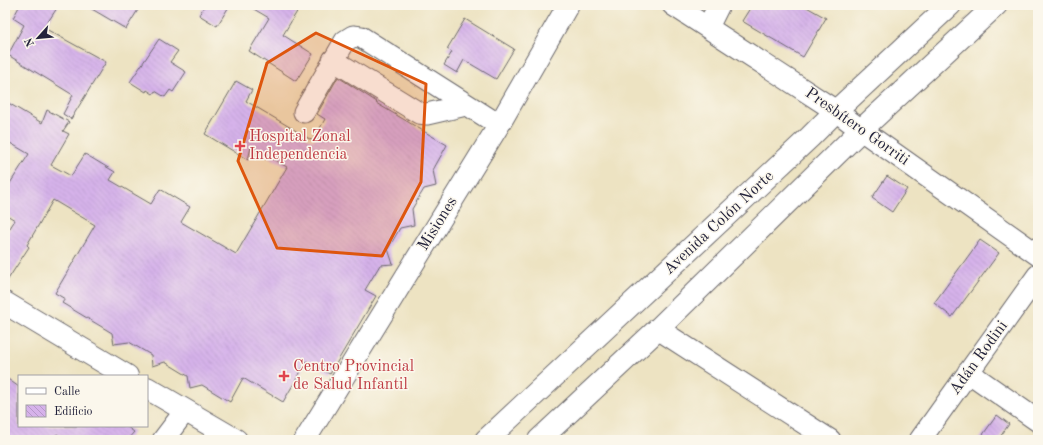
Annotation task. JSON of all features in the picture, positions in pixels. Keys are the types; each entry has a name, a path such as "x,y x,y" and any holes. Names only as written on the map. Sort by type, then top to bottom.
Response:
{"main road":[{"name":"Avenida Colón Norte","path":"486,440 950,5"},
{"name":"Avenida Colón Norte","path":"539,440 658,329 861,130 996,5"},
{"path":"5,303 125,375"},
{"path":"148,389 236,440"}],"street":[{"name":"Misiones","path":"305,440 499,125 568,5"},
{"name":"Presbítero Gorriti","path":"673,5 836,111 1038,255"},
{"path":"708,28 719,5"},
{"path":"304,112 345,40 353,36 361,37 499,125"},
{"path":"333,60 419,112 427,114 466,105"},
{"name":"Adán Rodini","path":"920,440 1038,275"},
{"path":"658,329 830,440"},
{"path":"968,372 1038,422"},
{"path":"163,440 186,411"}],"highlighted area":[{"path":"316,33 426,84 421,182 382,256 277,248 238,161 267,63"}],"building":[{"path":"20,5 59,5 44,28 106,62 71,119 63,114 73,95 8,55 24,25 13,18"},
{"path":"85,5 141,5 126,29"},
{"path":"205,5 230,5 217,26 199,15"},
{"path":"247,5 301,5 283,35 313,54 296,81 249,51 269,18"},
{"path":"752,5 803,5 826,18 803,57 742,21"},
{"path":"465,19 514,49 496,79 464,60 457,73 444,65 452,52 447,49"},
{"path":"159,39 178,51 170,62 186,72 173,92 170,90 165,97 155,91 153,94 147,90 146,92 130,82"},
{"path":"338,77 377,102 376,103 447,145 433,170 436,186 424,189 412,209 414,225 400,228 388,249 393,264 380,265 365,290 376,296 330,374 307,361 283,402 243,378 230,402 202,385 190,388 188,376 165,362 152,366 151,355 129,342 114,344 112,333 62,303 65,299 55,293 95,225 53,200 27,245 29,247 5,284 5,236 15,220 5,214 5,191 29,154 5,140 5,101 42,123 47,110 69,122 63,131 69,134 51,165 71,176 85,154 115,172 110,180 151,204 160,189 190,207 181,222 236,254 287,167 251,147 248,160 205,134 236,81 252,90 246,101 313,141 325,119 317,114"},
{"path":"887,176 907,189 892,212 872,198"},
{"path":"980,240 999,253 952,317 934,303"},
{"path":"5,377 18,386 18,427 127,427 134,432 127,440 65,440 57,434 52,440 5,440"},
{"path":"997,415 1009,424 998,440 979,440"}],"place":[{"name":"Hospital Zonal Independencia","path":"240,146"},
{"name":"Centro Provincial de Salud Infantil","path":"284,376"}]}
